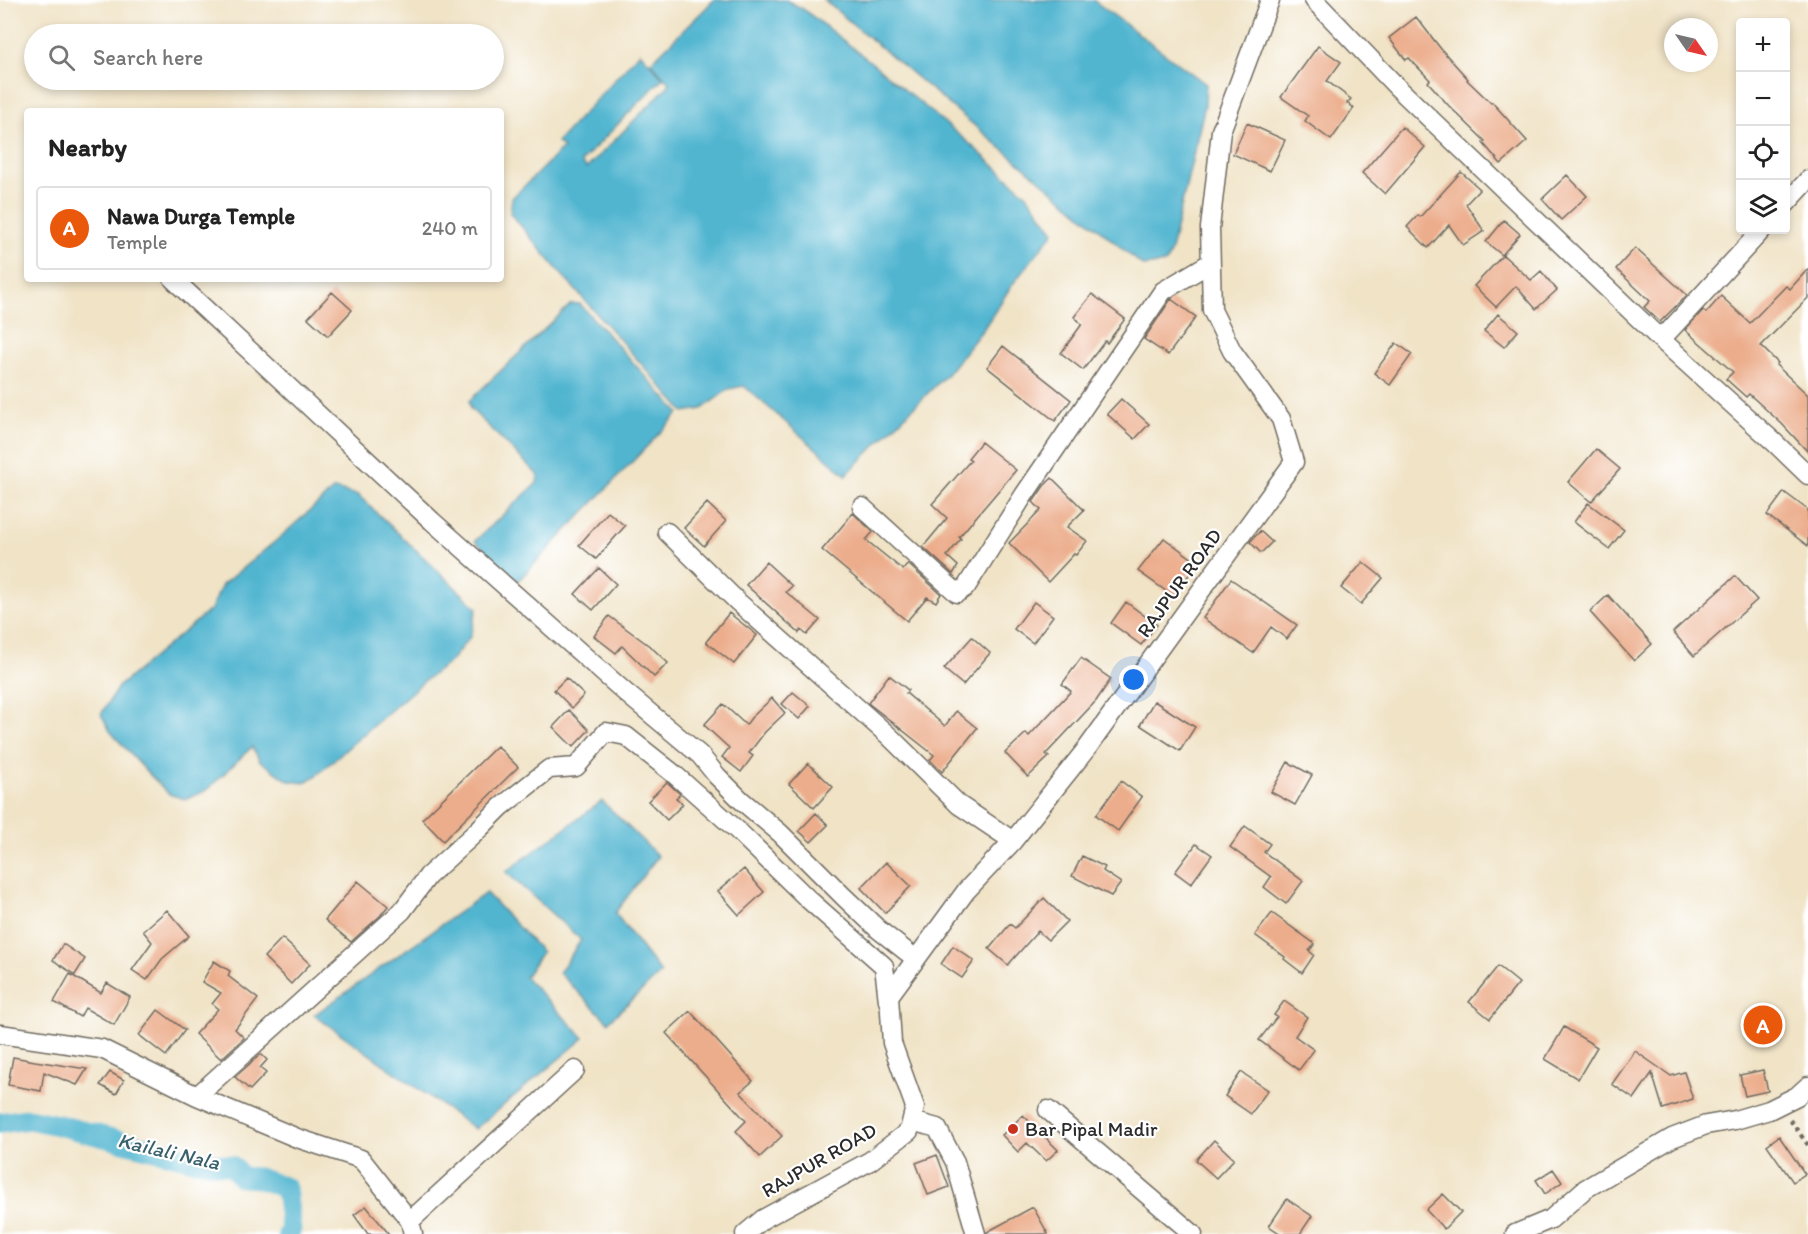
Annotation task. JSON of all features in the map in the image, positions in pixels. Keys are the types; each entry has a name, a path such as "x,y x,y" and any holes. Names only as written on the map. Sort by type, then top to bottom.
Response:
{"street":[{"name":"RAJPUR ROAD","path":"745,1234 763,1219 870,1161 909,1131 915,1107 892,1043 889,996 966,891 1013,841 1089,747 1294,462 1281,419 1232,351 1212,310 1210,228 1221,131 1270,0"},
{"path":"1314,0 1397,87 1657,336 1808,475"},
{"path":"1790,199 1808,180"},
{"path":"1657,336 1669,331 1758,234"},
{"path":"862,507 957,592 966,587 1024,495 1163,291 1210,263"},
{"path":"176,282 432,521 626,693 700,754 717,776 741,800 780,833 879,930 916,959"},
{"path":"667,532 738,602 889,736 959,805 1013,841"},
{"path":"198,1096 402,911 428,876 501,807 549,769 576,766 606,732 626,736 674,774 737,830 808,899 884,966 890,1011"},
{"path":"0,1034 102,1048 198,1096 297,1138 361,1159 412,1227 575,1070"},
{"path":"1515,1234 1551,1219 1585,1189 1672,1138 1706,1125 1735,1120 1769,1110 1797,1096 1808,1086"},
{"path":"1048,1110 1193,1234"},
{"path":"912,1121 937,1128 955,1162 976,1234"}],"path":[{"path":"1779,1105 1808,1145"}],"water":[{"path":"714,0 786,0 803,9 969,143 1027,195 1054,232 948,373 846,475 744,386 729,389 702,409 684,412 510,213 512,198 563,148 557,142 640,52 663,78 581,162 587,168 670,84 651,62"},
{"path":"824,0 1093,0 1206,84 1205,105 1166,263 1143,266"},
{"path":"571,304 580,304 679,413 518,581 475,541 537,483 538,475 471,409 469,401"},
{"path":"334,489 358,495 477,608 470,637 450,662 424,681 317,775 304,783 289,781 260,761 252,747 207,790 185,799 169,794 110,731 101,714 118,687 211,609 222,585"},
{"path":"602,801 658,856 615,913 661,973 608,1022 559,973 581,940 506,872"},
{"path":"486,893 542,952 525,977 584,1038 475,1129 314,1015"}],"building":[{"path":"1416,17 1467,80 1492,102 1527,141 1501,164 1483,143 1485,141 1449,106 1428,82 1430,80 1409,58 1406,60 1389,38"},
{"path":"1318,46 1341,62 1327,81 1351,99 1347,103 1354,108 1331,140 1305,121 1308,116 1281,97"},
{"path":"1247,123 1285,140 1270,171 1233,154"},
{"path":"1402,127 1425,147 1385,194 1362,173"},
{"path":"1461,172 1480,189 1466,204 1484,231 1463,245 1449,225 1428,248 1407,227 1418,215 1420,217"},
{"path":"1567,175 1587,196 1561,220 1542,199"},
{"path":"1504,220 1520,234 1502,255 1486,242"},
{"path":"1635,248 1687,295 1660,322 1644,307 1650,301 1616,269"},
{"path":"1503,255 1531,280 1541,271 1557,290 1536,309 1516,286 1496,307 1474,286"},
{"path":"1808,269 1808,298 1761,346 1778,363 1776,365 1808,395 1808,452 1749,394 1746,397 1726,379 1733,372 1685,330 1703,310 1706,313 1721,296 1750,323 1786,286 1790,289"},
{"path":"332,292 352,310 328,336 308,318"},
{"path":"1092,294 1125,319 1083,370 1061,353 1082,324 1074,317"},
{"path":"1171,299 1196,317 1168,355 1144,339"},
{"path":"1498,314 1518,331 1504,347 1484,331"},
{"path":"1396,343 1412,354 1390,385 1374,373"},
{"path":"1003,346 1071,400 1055,421 987,367"},
{"path":"1121,399 1149,424 1135,439 1107,414"},
{"path":"981,442 1016,470 959,537 961,539 947,556 958,566 953,574 923,547 947,518 932,504 971,460 968,458"},
{"path":"1596,449 1620,469 1591,502 1568,482"},
{"path":"1052,478 1084,510 1067,527 1087,541 1048,582 1009,543 1041,510 1033,502"},
{"path":"1784,492 1808,510 1808,546 1767,515"},
{"path":"707,503 726,521 704,546 684,528"},
{"path":"1588,503 1624,530 1609,549 1574,522"},
{"path":"608,512 625,526 596,559 579,545"},
{"path":"853,513 873,532 866,540 903,570 908,564 941,594 936,602 927,597 907,621 822,550"},
{"path":"1260,531 1272,542 1261,553 1250,542"},
{"path":"1164,538 1198,563 1173,596 1138,571"},
{"path":"766,562 792,586 786,592 820,620 807,635 801,630 799,633 746,585"},
{"path":"1363,562 1383,578 1361,604 1341,588"},
{"path":"599,568 616,584 593,610 575,594"},
{"path":"1735,576 1757,600 1694,656 1673,632"},
{"path":"1231,579 1297,625 1287,639 1271,627 1253,653 1203,618"},
{"path":"1608,595 1652,644 1634,661 1590,612"},
{"path":"1034,602 1053,616 1033,643 1014,629"},
{"path":"1126,602 1157,625 1141,645 1111,623"},
{"path":"729,613 757,635 734,664 706,642"},
{"path":"609,616 651,647 668,663 654,677 622,646 616,653 594,636"},
{"path":"972,637 990,653 963,685 944,669"},
{"path":"1081,658 1111,679 1096,701 1046,754 1049,757 1028,777 1005,753 1026,733 1029,736 1071,691 1062,684"},
{"path":"889,675 908,690 906,693 945,726 956,711 977,728 942,772 930,760 934,755 868,703"},
{"path":"566,678 584,695 572,708 554,690"},
{"path":"793,692 810,706 799,719 782,704"},
{"path":"772,698 785,713 765,732 749,753 753,756 741,772 722,757 729,748 704,725 723,704 746,725"},
{"path":"1154,701 1195,727 1180,751 1140,725"},
{"path":"569,710 589,730 573,747 553,727"},
{"path":"497,746 518,767 443,841 422,819"},
{"path":"1288,762 1312,775 1295,805 1271,792"},
{"path":"808,763 833,787 814,808 789,784"},
{"path":"1121,781 1142,797 1118,831 1096,815"},
{"path":"667,782 680,794 676,798 683,804 667,820 648,801"},
{"path":"816,813 828,825 811,842 799,831"},
{"path":"1245,826 1270,844 1264,852 1303,881 1286,904 1264,887 1271,877 1230,847"},
{"path":"1196,844 1212,855 1191,884 1175,872"},
{"path":"1082,856 1105,867 1103,871 1121,883 1111,896 1072,876"},
{"path":"886,862 911,886 885,913 861,888"},
{"path":"744,869 764,892 739,915 718,891"},
{"path":"358,881 388,906 351,942 325,920"},
{"path":"1044,898 1067,921 1048,940 1038,931 1008,965 989,949 1010,924 1015,928"},
{"path":"167,910 189,936 162,959 147,980 132,970 152,942 143,931"},
{"path":"1272,913 1315,944 1309,951 1314,955 1302,973 1255,935"},
{"path":"282,938 310,964 291,984 264,957"},
{"path":"63,944 85,959 75,975 53,960"},
{"path":"953,946 974,961 962,978 941,964"},
{"path":"214,961 230,971 228,976 258,999 235,1029 244,1038 221,1059 195,1034 218,1009 212,1004 221,993 202,982"},
{"path":"1498,966 1519,983 1490,1019 1469,1002"},
{"path":"70,974 101,993 107,983 130,997 114,1025 85,1008 80,1017 54,1002"},
{"path":"1284,1001 1307,1017 1295,1036 1314,1050 1299,1070 1259,1040 1277,1017 1274,1015"},
{"path":"158,1010 185,1030 166,1056 139,1035"},
{"path":"690,1011 753,1081 740,1092 782,1136 760,1157 736,1131 746,1121 666,1033"},
{"path":"1564,1027 1597,1047 1578,1079 1545,1059"},
{"path":"1635,1051 1671,1076 1684,1072 1693,1099 1663,1109 1652,1073 1634,1099 1612,1084"},
{"path":"261,1054 267,1060 260,1068 266,1073 250,1090 235,1077"},
{"path":"13,1057 87,1069 77,1085 44,1072 41,1091 8,1085"},
{"path":"1763,1070 1768,1091 1745,1096 1740,1075"},
{"path":"110,1072 124,1080 116,1094 100,1085"},
{"path":"1241,1072 1268,1090 1251,1114 1225,1096"},
{"path":"1023,1115 1058,1150 1046,1161 1027,1143 1018,1152 1002,1135"},
{"path":"1779,1136 1805,1174 1793,1182 1767,1145"},
{"path":"1214,1140 1234,1159 1216,1178 1196,1160"},
{"path":"937,1155 949,1187 928,1195 916,1163"},
{"path":"1553,1169 1562,1182 1545,1194 1536,1180"},
{"path":"1443,1194 1461,1212 1444,1229 1426,1210"},
{"path":"1287,1199 1312,1216 1300,1234 1281,1234 1269,1226"},
{"path":"366,1206 389,1234 368,1234 354,1215"},
{"path":"1033,1207 1048,1234 987,1234 987,1232"}],"waterway":[{"name":"Kailali Nala","path":"0,1123 28,1119 194,1160 232,1166 241,1177 258,1178 286,1188 291,1229 288,1234"}],"place":[{"name":"Nawa Durga Temple","path":"1763,1025"},
{"name":"Bar Pipal Madir","path":"1013,1129"}]}
